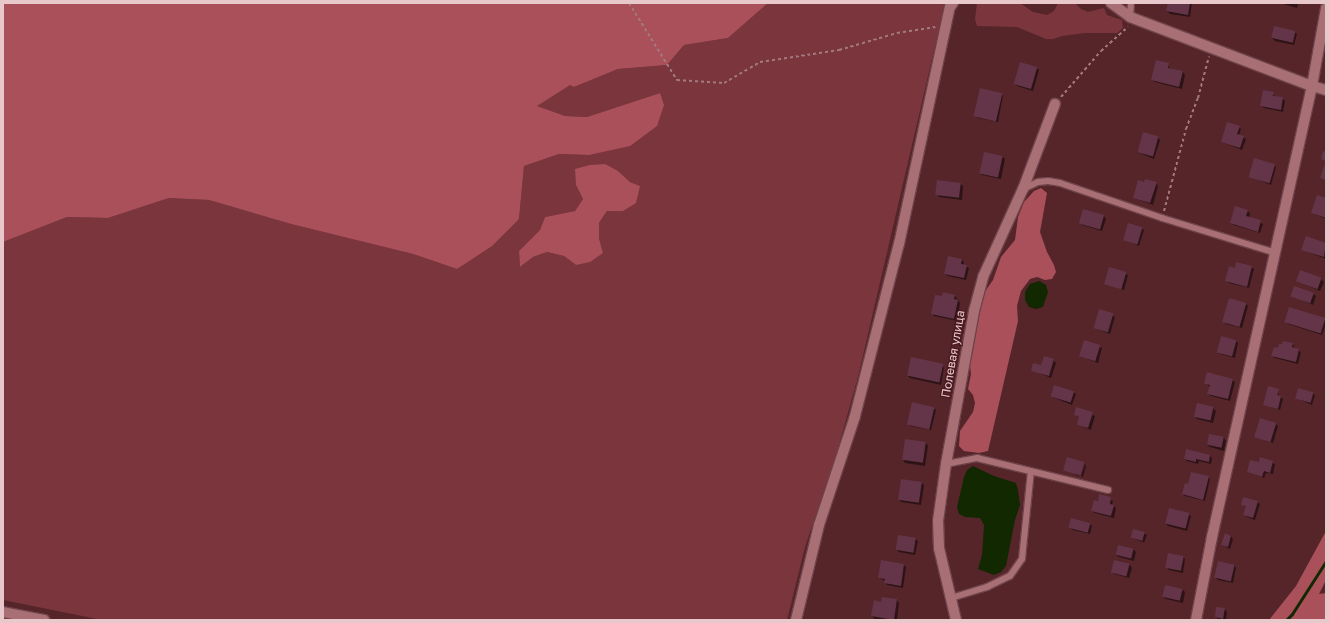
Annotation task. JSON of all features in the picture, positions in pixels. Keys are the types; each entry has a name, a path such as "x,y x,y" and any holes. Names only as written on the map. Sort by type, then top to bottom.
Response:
{"street":[{"path":"796,620 819,525 859,401 899,244 952,3"},
{"path":"1111,3 1130,17 1326,90"},
{"path":"1196,620 1212,537 1312,86 1326,8"},
{"name":"Полевая улица","path":"956,620 939,548 938,521 946,464 974,311 982,277 1023,189 1055,104"},
{"path":"3,612 44,620"}],"lane":[{"path":"1130,17 1131,3"},
{"path":"1023,189 1038,182 1048,181 1060,183 1162,218 1276,253"},
{"path":"946,464 977,458 1108,490"},
{"path":"951,598 987,587 1010,576 1022,558 1031,471"}],"path":[{"path":"629,3 677,80 724,83 760,62 840,50 897,33 939,27"},
{"path":"1055,104 1101,51 1129,27 1130,17"},
{"path":"1162,218 1186,129 1198,98 1211,48"}],"shaded area":[{"path":"3,3 768,3 728,38 684,45 667,65 618,69 574,87 570,85 537,106 565,116 587,117 660,93 664,105 657,126 630,146 589,155 559,154 524,166 519,219 492,246 457,269 413,254 291,224 209,200 169,198 108,218 67,217 3,242"},
{"path":"768,3 945,3 858,377 837,452 805,547 787,620 102,620 3,600 3,242 67,217 108,218 169,198 209,200 291,224 413,254 457,269 519,219 524,166 559,154 589,155 660,93 587,117 565,116 536,106 570,84 574,87 618,69 667,65 684,45 728,38","holes":["618,171 630,182 640,186 623,211 607,211 599,223 599,238 603,253 576,265 564,256 547,252 533,257 520,267 519,251 540,230 545,217 575,211 583,199 576,185"]},
{"path":"977,3 1020,3 1033,12 1047,15 1054,11 1058,3 1075,3 1081,9 1088,12 1104,8 1107,15 1122,20 1123,28 1117,33 1085,33 1046,39 1017,27 977,26 975,19"},
{"path":"605,164 618,171 630,182 640,186 636,203 623,211 607,211 599,223 599,238 603,253 590,262 576,265 564,256 547,252 533,257 520,267 519,251 540,230 545,217 575,211 583,199 576,185 575,169 590,165"},
{"path":"1041,188 1047,193 1040,232 1056,272 1052,279 1045,280 1037,277 1030,279 1021,291 1017,306 1018,321 988,451 979,453 964,451 959,446 960,431 973,412 975,403 973,395 968,389 971,374 969,358 984,293 993,280 1001,257 1015,240 1018,217 1024,202 1034,191"},
{"path":"1039,281 1046,285 1048,292 1043,307 1036,309 1029,307 1025,300 1025,292 1030,284"},
{"path":"973,466 994,476 1016,483 1018,490 1020,505 1015,520 1006,566 1001,572 994,575 978,569 982,555 984,525 980,518 965,517 959,514 957,507 964,477 967,470"},
{"path":"1326,531 1326,580 1319,594 1326,593 1326,620 1269,620 1296,586"}],"building":[{"path":"1168,3 1190,3 1188,15 1166,11"},
{"path":"1274,26 1295,31 1293,43 1271,38"},
{"path":"1156,60 1169,63 1168,68 1183,71 1179,87 1151,80"},
{"path":"1020,62 1037,67 1031,89 1014,84"},
{"path":"980,88 1002,93 996,121 973,116"},
{"path":"1263,90 1274,92 1273,96 1283,97 1281,110 1260,106"},
{"path":"1227,122 1240,126 1237,134 1244,136 1240,148 1221,142"},
{"path":"1143,132 1158,136 1153,156 1138,152"},
{"path":"1323,151 1326,152 1326,161 1321,159"},
{"path":"984,152 1003,156 998,177 979,174"},
{"path":"1254,158 1275,164 1270,183 1248,177"},
{"path":"1326,161 1326,180 1320,178"},
{"path":"1145,179 1157,182 1150,203 1133,198 1138,180 1144,182"},
{"path":"937,180 961,183 959,198 935,195"},
{"path":"1317,195 1326,198 1326,218 1311,213"},
{"path":"1235,206 1248,210 1246,216 1261,220 1258,232 1230,223"},
{"path":"1083,209 1104,215 1100,229 1079,223"},
{"path":"1128,223 1142,227 1137,244 1123,240"},
{"path":"1306,236 1326,243 1324,257 1301,250"},
{"path":"948,256 962,259 961,264 967,265 964,278 944,274"},
{"path":"1236,262 1252,266 1247,287 1225,281 1229,266 1235,268"},
{"path":"1109,267 1126,272 1121,289 1104,284"},
{"path":"1300,270 1322,278 1318,289 1296,281"},
{"path":"1294,286 1314,293 1310,303 1290,296"},
{"path":"943,292 955,295 954,299 958,300 954,319 931,314 935,295 942,296"},
{"path":"1229,298 1246,303 1239,327 1222,322"},
{"path":"1289,307 1325,318 1321,333 1284,322"},
{"path":"1099,309 1113,313 1108,332 1093,328"},
{"path":"1221,336 1236,340 1232,357 1217,352"},
{"path":"1084,340 1100,345 1095,361 1079,356"},
{"path":"1283,341 1293,343 1292,347 1299,349 1296,362 1271,356 1274,347 1278,348 1279,344 1282,344"},
{"path":"1044,356 1054,359 1049,376 1031,371 1033,363 1041,365"},
{"path":"911,357 943,364 939,382 907,376"},
{"path":"1207,372 1233,379 1228,399 1207,394 1210,385 1204,384"},
{"path":"1054,385 1074,391 1071,403 1050,396"},
{"path":"1268,386 1279,389 1277,395 1281,396 1278,409 1263,405"},
{"path":"1298,388 1313,392 1311,403 1295,399"},
{"path":"912,402 934,407 929,430 907,424"},
{"path":"1197,403 1214,407 1210,420 1194,417"},
{"path":"1076,407 1093,412 1088,428 1077,425 1079,417 1074,415"},
{"path":"1260,418 1276,423 1270,442 1254,437"},
{"path":"1209,434 1224,437 1222,448 1207,445"},
{"path":"905,439 926,442 923,463 902,460"},
{"path":"1186,449 1210,455 1209,462 1196,459 1196,462 1184,459"},
{"path":"1067,457 1084,462 1080,475 1063,470"},
{"path":"1260,457 1273,461 1270,473 1264,471 1262,477 1247,472 1250,460 1259,462"},
{"path":"1191,472 1209,476 1203,500 1182,494 1185,483 1188,484"},
{"path":"901,479 922,482 919,503 898,500"},
{"path":"1099,494 1111,497 1110,504 1114,505 1111,516 1091,511 1094,500 1098,501"},
{"path":"1243,497 1258,501 1253,518 1243,515 1246,506 1241,505"},
{"path":"1169,508 1189,513 1186,529 1165,524"},
{"path":"1071,518 1090,523 1088,533 1068,528"},
{"path":"1133,529 1145,532 1142,541 1131,538"},
{"path":"1225,533 1231,536 1228,547 1221,545"},
{"path":"898,535 916,538 913,553 896,550"},
{"path":"1118,545 1134,549 1131,559 1116,555"},
{"path":"1168,553 1184,556 1181,571 1165,568"},
{"path":"881,560 904,564 901,586 884,583 885,579 878,578"},
{"path":"1114,560 1130,564 1126,576 1111,573"},
{"path":"1218,561 1235,565 1231,581 1214,578"},
{"path":"1165,585 1183,589 1180,601 1162,597"},
{"path":"882,597 897,599 894,620 871,616 874,600 881,602"},
{"path":"1216,607 1225,608 1223,619 1215,617"}],"waterway":[{"path":"1286,620 1292,614 1326,561"}]}
